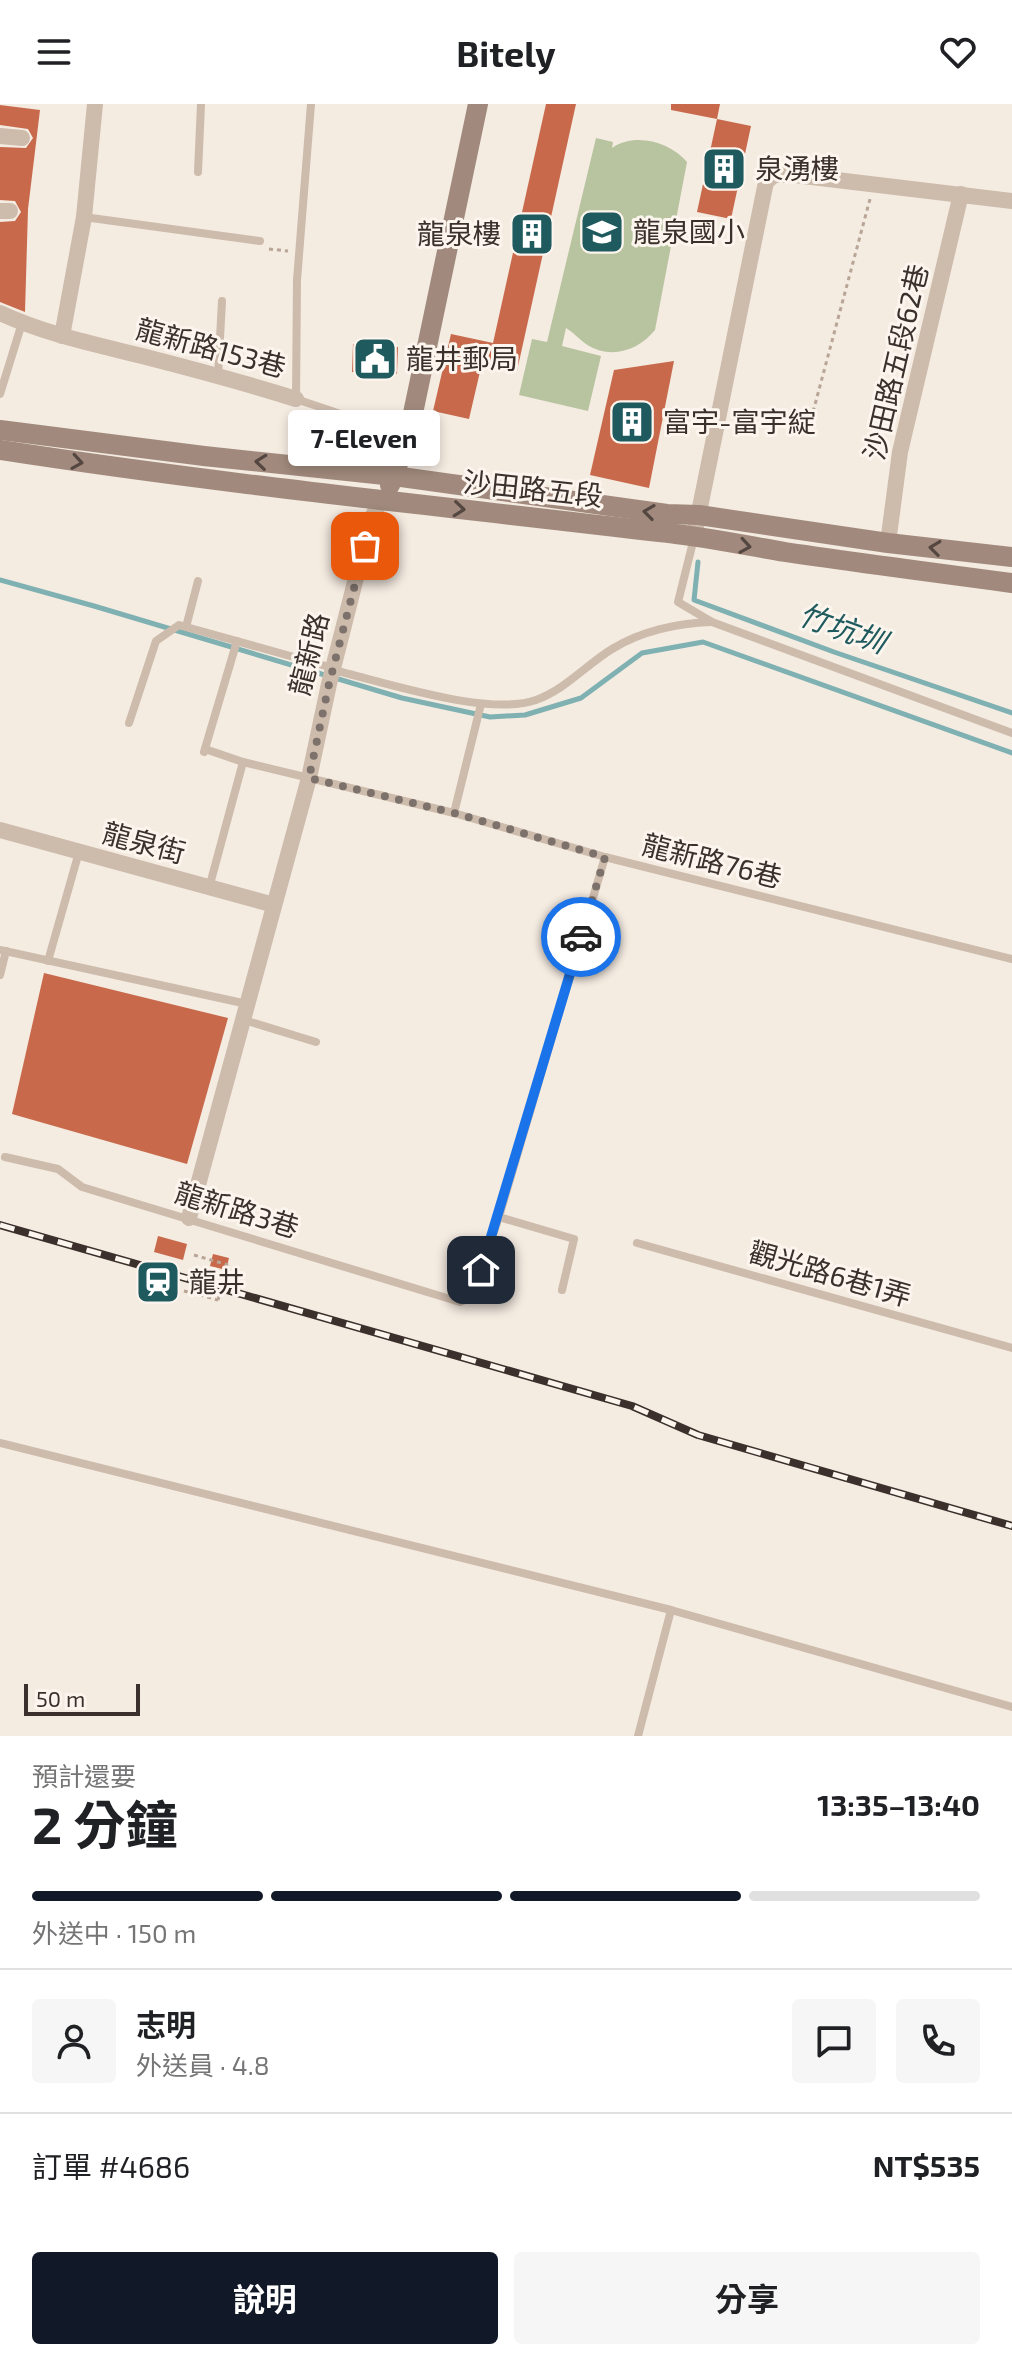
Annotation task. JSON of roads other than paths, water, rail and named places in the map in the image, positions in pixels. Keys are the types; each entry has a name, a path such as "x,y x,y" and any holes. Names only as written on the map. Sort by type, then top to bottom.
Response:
{"street":[{"path":"62,336 84,217 95,104"},
{"name":"龍新路","path":"189,1218 309,778 371,519 394,476 408,437 478,104"},
{"path":"0,136 22,138"},
{"path":"694,538 766,182 774,175 795,175 1012,201"},
{"name":"沙田路五段62巷","path":"888,543 900,452 961,194"},
{"name":"龍新路153巷","path":"0,313 62,336 218,375 296,399"},
{"name":"沙田路五段","path":"0,430 394,476 1012,557"},
{"name":"沙田路五段","path":"0,450 219,482 694,538 1012,583"},
{"name":"龍泉街","path":"0,830 274,905"}],"lane":[{"path":"198,172 201,104"},
{"path":"296,399 299,251 311,104"},
{"path":"84,217 260,241"},
{"path":"218,375 222,301"},
{"path":"0,394 22,323"},
{"name":"龍新路153巷","path":"296,399 408,437"},
{"path":"694,538 678,602 712,622 1012,733"},
{"path":"182,626 198,581"},
{"path":"129,723 156,641 182,626 332,674 481,706 514,705 538,699 571,681 612,648 636,637 675,626 712,622"},
{"name":"龍新路76巷","path":"236,642 205,750 454,813 605,857 1012,959"},
{"path":"454,813 481,706"},
{"path":"209,888 243,762"},
{"path":"48,961 79,852"},
{"path":"562,1290 574,1239 499,1217 605,857"},
{"path":"0,975 3,951 245,1012 316,1042"},
{"name":"龍新路3巷","path":"5,1157 58,1169 82,1187 460,1302 472,1297 499,1217"},
{"name":"觀光路6巷1弄","path":"637,1243 1012,1348"},
{"path":"0,1443 671,1610 1012,1707"},
{"path":"638,1736 671,1610"}],"waterway":[{"name":"竹坑圳","path":"698,562 694,600 1012,713"},
{"path":"0,580 402,698 490,717 525,715 581,698 642,653 703,642 1012,753"}],"railway":[{"path":"0,1225 632,1406 698,1435 1012,1526"}],"place":[{"name":"泉湧樓","path":"724,169"},
{"name":"龍泉國小","path":"602,232"},
{"name":"龍泉樓","path":"532,234"},
{"name":"龍井郵局","path":"375,359"},
{"name":"富宇-富宇綻","path":"632,422"},
{"name":"7-Eleven","path":"365,546"},
{"name":"龍井","path":"158,1282"}]}
